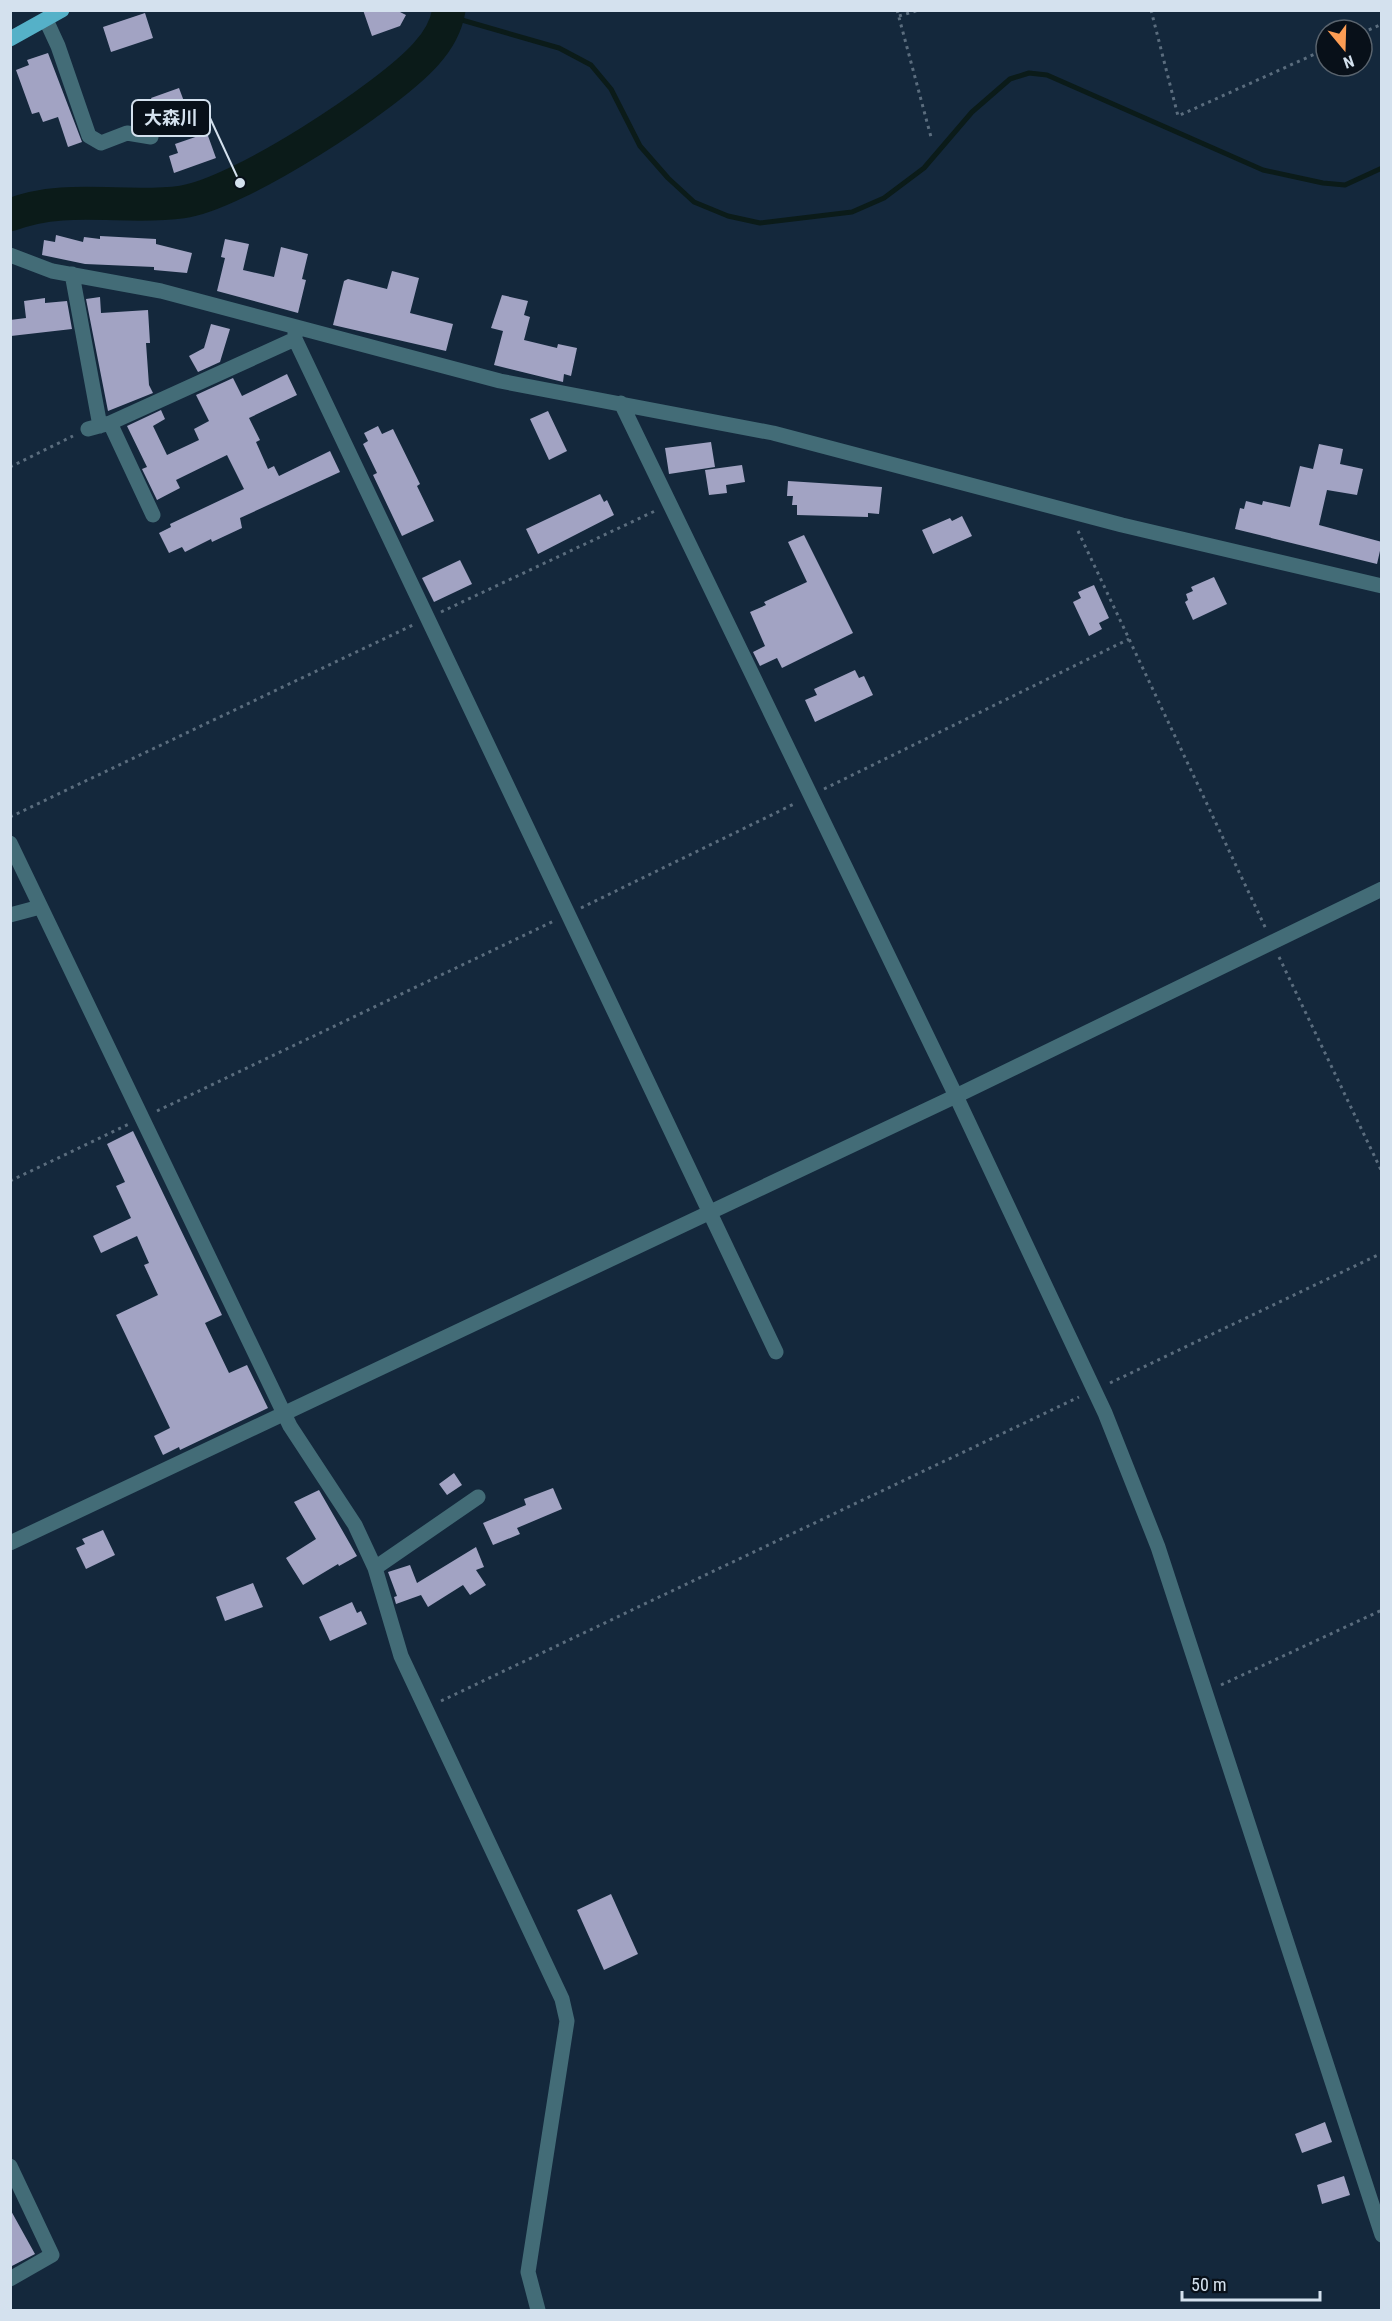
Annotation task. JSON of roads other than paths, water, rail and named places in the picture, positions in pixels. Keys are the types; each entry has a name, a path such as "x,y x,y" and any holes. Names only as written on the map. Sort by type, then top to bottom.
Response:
{"main road":[{"path":"10,39 62,10"}],"street":[{"path":"46,20 58,46 89,136 101,142 127,133 151,137"},
{"path":"10,255 52,271 161,291 295,334 500,381 773,433 1069,511 1382,586"},
{"path":"72,274 99,426 153,515"},
{"path":"99,426 295,334"},
{"path":"295,334 426,619 776,1352"},
{"path":"621,403 956,1096 1094,1390 1158,1547 1382,2235"},
{"path":"10,843 284,1412 324,1480 355,1525 375,1568 401,1656 562,1999 567,2021 528,2272 538,2310"},
{"path":"10,1544 284,1412 956,1096 1382,889"},
{"path":"10,915 40,907"},
{"path":"375,1568 478,1497"},
{"path":"10,2166 52,2255 10,2279"}],"waterway":[{"path":"441,10 448,16 559,48 591,65 611,89 640,146 668,178 694,202 728,216 760,223 852,212 884,198 924,168 972,112 1010,79 1029,73 1047,75 1263,170 1323,183 1345,185 1382,168"},
{"path":"10,215 31,208 74,203 161,204 182,202 207,195 238,182 310,142 347,118 407,72 426,54 437,39 446,22 449,10"}],"place":[{"name":"大森川","path":"240,183"}]}
